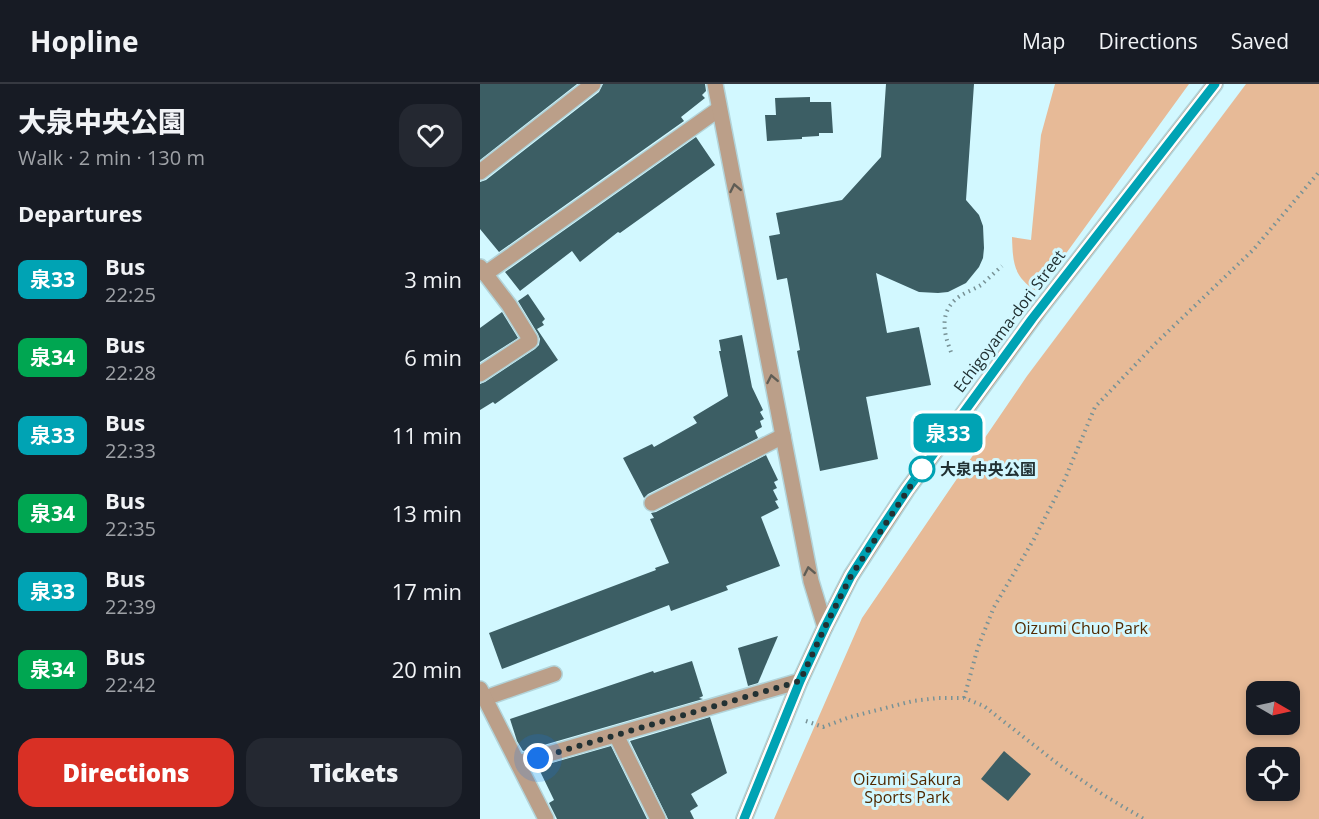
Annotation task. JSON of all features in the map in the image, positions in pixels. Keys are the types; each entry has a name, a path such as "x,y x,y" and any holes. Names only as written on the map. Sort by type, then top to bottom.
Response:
{"street":[{"path":"480,172 593,84"},
{"path":"715,84 811,581 825,627"},
{"name":"Echigoyama-dori Street","path":"744,819 800,681 851,576 907,490 1040,309 1215,84"},
{"path":"480,374 530,341 509,305 483,271 719,110"},
{"path":"652,503 783,436"},
{"path":"546,819 482,694 554,674"},
{"path":"518,763 800,681"},
{"path":"616,735 658,819"}],"path":[{"path":"964,698 978,647 994,607 1034,539 1064,481 1095,407 1155,344 1253,250 1319,172"},
{"path":"951,352 945,336 946,312 956,299 981,285 1002,266"},
{"path":"786,714 823,727 850,717 913,700 964,698 984,706 1058,764 1144,819"}],"green space":[{"path":"1055,84 1189,84 1038,292 1024,281 1016,269 1012,237 1031,240 1041,135"},
{"name":"Oizumi Chuo Park","path":"1246,84 1319,84 1319,819 774,819 862,618 1027,376"}],"building":[{"path":"480,84 577,84 480,160"},
{"path":"603,84 705,84 706,91 702,95 705,98 681,117 684,121 499,252 480,229 480,182 486,180 599,92"},
{"path":"886,84 974,84 966,200 979,215 983,226 983,258 966,283 948,292 919,292 876,273 887,333 919,327 931,385 866,397 878,459 820,471 797,351 800,350 787,278 777,280 769,236 780,234 776,213 842,200 881,157"},
{"path":"810,97 810,102 831,102 833,133 819,133 819,136 802,137 802,139 767,141 765,115 776,115 775,98"},
{"path":"696,137 715,165 620,233 618,232 580,262 572,251 520,291 505,272"},
{"path":"528,294 545,319 542,322 544,325 537,329 558,360 495,404 493,402 480,410 480,384 539,345 538,334 518,301"},
{"path":"502,312 518,338 480,362 480,328"},
{"path":"742,335 752,387 763,410 760,412 764,419 760,421 762,427 755,431 758,438 644,498 623,458 652,444 654,447 697,423 693,417 728,396 719,340"},
{"path":"766,455 778,480 774,482 777,488 773,490 779,508 761,517 780,566 726,586 728,590 671,611 669,605 502,669 489,633 656,570 655,568 669,563 650,519 654,518 651,513"},
{"path":"778,636 758,683 748,686 738,648"},
{"path":"692,661 703,696 699,698 703,699 523,751 517,741 510,719 653,671 654,673"},
{"path":"710,717 727,773 691,794 698,806 690,811 694,819 668,819 630,741"},
{"path":"611,746 647,819 557,819 549,803 554,800 538,767"},
{"path":"1004,751 1031,774 1008,801 981,779"}],"bus line":[{"name":"泉33","path":"744,819 800,681 825,627 851,576 879,532 1032,319 1215,84"}],"place":[{"name":"大泉中央公園","path":"922,469"}],"route":[{"path":"538,758 800,681 851,576 922,469"}],"park label":[{"name":"Oizumi Sakura Sports Park","path":"907,788"}]}
